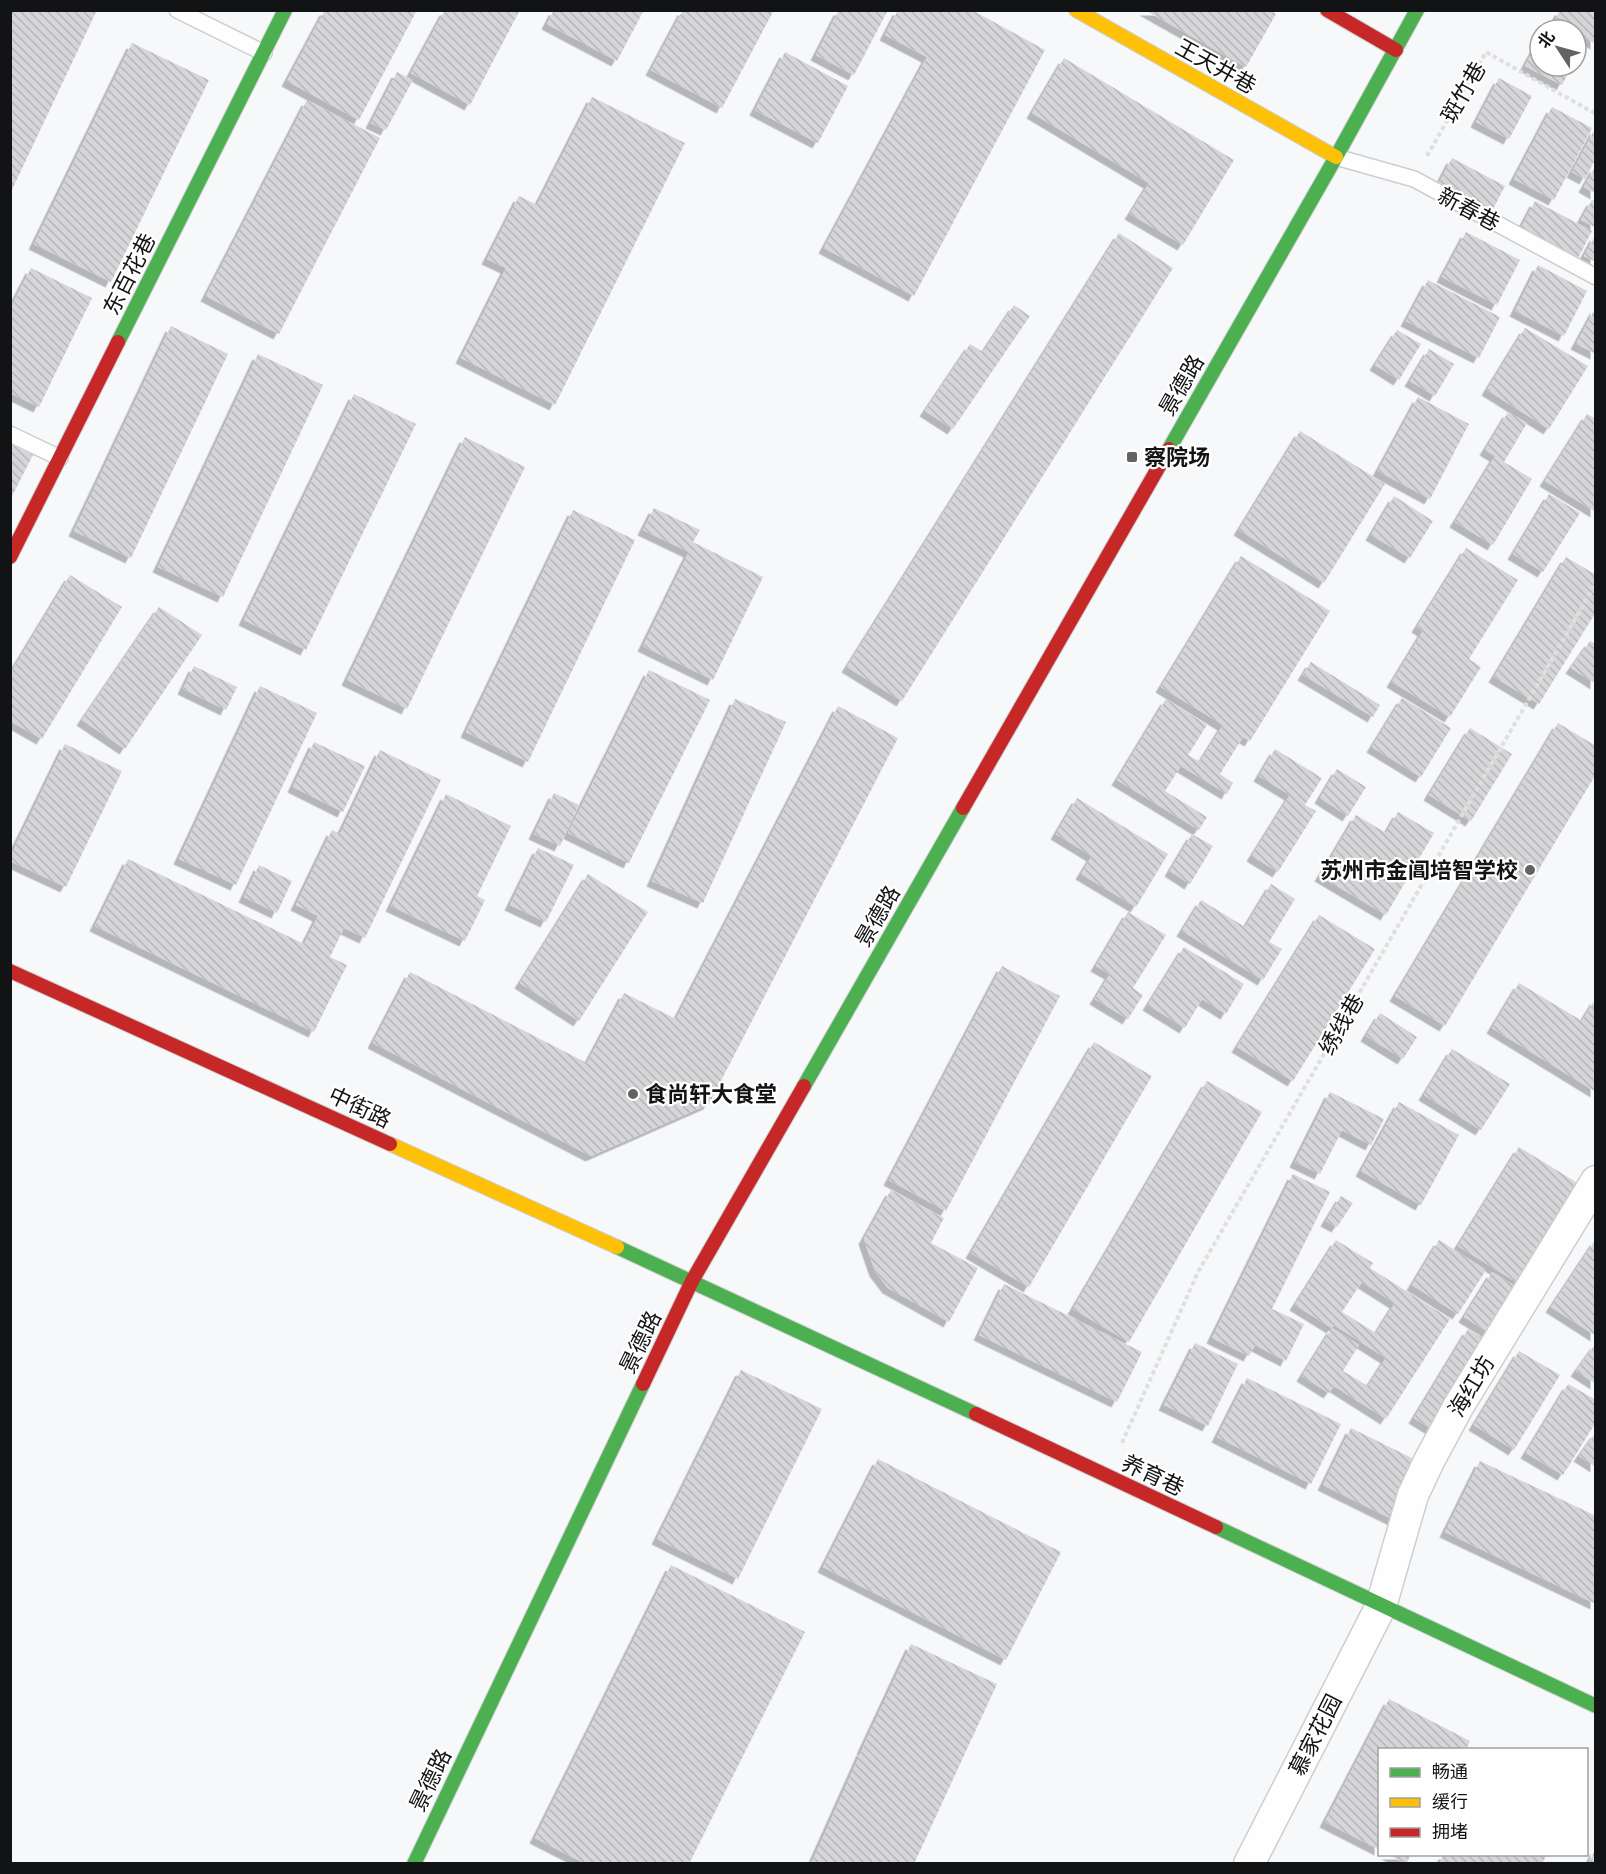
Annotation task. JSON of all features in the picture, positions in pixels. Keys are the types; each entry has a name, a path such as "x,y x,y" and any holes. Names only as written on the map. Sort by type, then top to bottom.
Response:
{"main road":[{"name":"东百花巷","path":"10,557 285,10"},
{"name":"王天井巷","path":"1076,10 1336,157"},
{"path":"1327,10 1396,50"},
{"name":"景德路","path":"414,1863 692,1281 1336,157 1417,10"},
{"name":"中街路","path":"10,970 692,1281"},
{"name":"养育巷","path":"692,1281 1596,1706"}],"street":[{"name":"海红坊","path":"1381,1606 1413,1495 1429,1461 1458,1407 1596,1181"},
{"name":"慕家花园","path":"1249,1863 1381,1606"}],"lane":[{"path":"177,10 264,53"},
{"name":"新春巷","path":"1336,157 1414,179 1596,278"},
{"path":"10,434 60,458"}],"path":[{"name":"斑竹巷","path":"1414,179 1486,52 1596,114"},
{"name":"绣线巷","path":"1107,1476 1198,1272 1596,583"}],"building":[{"path":"13,10 97,10 10,194 10,17"},
{"path":"325,10 417,10 359,120 287,81"},
{"path":"445,10 520,10 470,105 411,73"},
{"path":"554,10 644,10 617,61 547,24"},
{"path":"683,10 774,10 722,108 651,70"},
{"path":"839,10 888,10 854,75 816,55"},
{"path":"898,10 972,10 1045,50 914,296 824,248 927,57 885,35"},
{"path":"1145,10 1270,10 1276,14 1246,67"},
{"path":"1560,10 1596,10 1596,44 1588,40 1588,18 1556,18"},
{"path":"132,43 209,80 111,282 34,244"},
{"path":"785,52 848,86 818,143 755,110"},
{"path":"1064,58 1234,160 1183,245 1130,214 1149,183 1032,113"},
{"path":"397,72 413,80 386,130 371,123"},
{"path":"1499,78 1532,96 1509,139 1476,122"},
{"path":"1548,78 1566,78 1562,85"},
{"path":"592,97 685,143 555,405 461,358 506,268 487,259 519,196 537,205"},
{"path":"307,100 380,138 279,334 206,296"},
{"path":"1552,107 1592,128 1554,200 1514,179"},
{"path":"1596,127 1596,158 1585,179 1572,172"},
{"path":"1452,158 1505,186 1492,211 1439,183"},
{"path":"1596,165 1596,194 1584,187"},
{"path":"1592,200 1596,201 1596,228 1581,220"},
{"path":"1535,201 1592,231 1577,260 1520,230"},
{"path":"1466,232 1520,260 1497,305 1442,277"},
{"path":"1119,233 1173,268 902,701 847,667"},
{"path":"1596,234 1596,262 1584,256"},
{"path":"1538,265 1587,291 1564,336 1515,311"},
{"path":"31,268 92,298 39,407 10,393 10,309"},
{"path":"1428,280 1500,317 1479,358 1406,321"},
{"path":"1014,305 1030,316 953,429 925,411 970,344 983,352"},
{"path":"1596,307 1596,354 1576,344"},
{"path":"171,326 228,354 131,558 74,531"},
{"path":"1525,328 1588,366 1549,429 1487,390"},
{"path":"1397,330 1421,344 1399,380 1375,365"},
{"path":"1429,349 1454,364 1435,396 1410,381"},
{"path":"258,354 323,385 223,597 158,567"},
{"path":"354,394 416,424 306,650 244,620"},
{"path":"1418,397 1469,424 1430,499 1378,471"},
{"path":"1508,412 1527,423 1504,462 1532,479 1493,545 1455,522 1495,456 1485,450"},
{"path":"1587,414 1596,419 1596,512 1545,481"},
{"path":"1300,431 1385,484 1324,583 1239,530"},
{"path":"465,437 525,467 407,709 347,680"},
{"path":"10,444 33,455 10,500"},
{"path":"1549,494 1580,513 1543,572 1513,554"},
{"path":"1394,496 1433,521 1410,558 1371,535"},
{"path":"654,508 700,530 693,542 763,577 713,680 643,646 689,552 643,530"},
{"path":"573,510 635,540 528,762 466,732"},
{"path":"1466,548 1518,580 1469,659 1481,667 1450,717 1392,682 1423,631 1417,627"},
{"path":"1241,556 1330,611 1250,741 1243,737 1220,774 1233,783 1227,794 1181,766 1165,791 1207,817 1199,830 1117,780 1166,699 1207,725 1188,755 1200,762 1223,725 1161,687"},
{"path":"1566,557 1596,575 1596,612 1539,704 1494,677"},
{"path":"70,575 122,607 42,739 10,721 10,674"},
{"path":"159,607 202,635 125,749 82,720"},
{"path":"1590,641 1596,644 1596,684 1571,668"},
{"path":"1311,662 1380,705 1373,717 1303,675"},
{"path":"194,666 237,687 226,710 183,689"},
{"path":"649,670 710,700 629,863 568,833"},
{"path":"260,686 317,713 236,885 179,859"},
{"path":"1402,698 1451,728 1421,777 1372,747"},
{"path":"735,699 786,722 703,903 652,881"},
{"path":"838,706 898,738 709,1104 591,1156 373,1043 410,972 587,1063 624,993 676,1019"},
{"path":"1558,723 1596,746 1596,774 1445,1026 1395,996"},
{"path":"1470,728 1512,754 1471,821 1429,795"},
{"path":"314,742 365,766 343,812 293,787"},
{"path":"65,744 122,771 66,887 10,861"},
{"path":"1275,749 1322,778 1305,805 1316,811 1278,872 1252,856 1290,795 1259,776"},
{"path":"380,750 441,780 365,938 344,928 330,957 347,965 314,1032 95,926 128,859 304,944 318,916 296,905 332,830 340,834"},
{"path":"1337,769 1366,787 1348,816 1320,798"},
{"path":"554,793 579,805 560,846 534,834"},
{"path":"446,794 511,826 477,896 485,900 465,941 391,906"},
{"path":"1077,798 1168,854 1136,907 1081,874 1092,856 1056,834"},
{"path":"1398,812 1434,833 1386,915 1320,876 1356,815 1386,833"},
{"path":"1192,834 1213,846 1190,884 1170,871"},
{"path":"538,848 574,865 546,922 510,905"},
{"path":"259,865 292,881 277,913 244,897"},
{"path":"588,874 648,912 579,1021 520,983"},
{"path":"1271,884 1295,899 1269,942 1282,949 1263,980 1182,931 1201,900 1245,927"},
{"path":"1128,912 1166,935 1133,988 1143,995 1128,1019 1095,999 1110,974 1096,966"},
{"path":"1319,915 1375,949 1293,1081 1237,1047"},
{"path":"1184,947 1244,984 1226,1014 1202,999 1185,1028 1148,1005"},
{"path":"1002,966 1060,996 946,1211 889,1180"},
{"path":"1519,983 1582,1021 1596,998 1596,1092 1492,1028"},
{"path":"1380,1013 1417,1037 1403,1059 1366,1036"},
{"path":"1094,1042 1152,1076 1029,1287 971,1253"},
{"path":"1452,1049 1510,1084 1481,1130 1424,1095"},
{"path":"1207,1081 1262,1112 1129,1342 1073,1309"},
{"path":"1330,1092 1384,1119 1371,1145 1342,1130 1320,1174 1295,1162"},
{"path":"1399,1102 1459,1135 1421,1205 1361,1171"},
{"path":"1519,1147 1579,1184 1518,1283 1458,1246"},
{"path":"1293,1174 1330,1192 1272,1309 1304,1324 1286,1361 1255,1345 1249,1356 1212,1338"},
{"path":"891,1190 944,1218 931,1243 978,1268 949,1322 888,1288 875,1271 864,1239"},
{"path":"1341,1196 1353,1203 1337,1227 1326,1221"},
{"path":"1596,1239 1596,1336 1551,1307"},
{"path":"1336,1240 1373,1263 1370,1268 1450,1319 1386,1419 1334,1386 1329,1393 1302,1376 1332,1328 1295,1305","holes":["1362,1282 1395,1303 1376,1333 1342,1312","1334,1325 1386,1358 1368,1386 1343,1371 1359,1345 1332,1328"]},
{"path":"1439,1240 1486,1270 1458,1314 1412,1285"},
{"path":"1492,1272 1526,1293 1498,1338 1464,1317"},
{"path":"1004,1284 1142,1352 1117,1402 979,1335"},
{"path":"1468,1329 1495,1345 1440,1434 1414,1418"},
{"path":"1195,1343 1238,1364 1208,1426 1164,1405"},
{"path":"1596,1343 1596,1384 1576,1371"},
{"path":"1519,1351 1560,1375 1514,1450 1474,1425"},
{"path":"741,1370 822,1409 738,1579 657,1539"},
{"path":"1247,1378 1341,1424 1311,1484 1217,1437"},
{"path":"1568,1384 1596,1400 1596,1422 1563,1475 1526,1453"},
{"path":"1351,1428 1426,1465 1398,1522 1323,1485"},
{"path":"1596,1432 1596,1467 1579,1456"},
{"path":"878,1459 1061,1552 1006,1660 823,1567"},
{"path":"1480,1461 1596,1516 1596,1604 1445,1532"},
{"path":"671,1565 805,1632 689,1864 586,1864 535,1838"},
{"path":"911,1644 997,1684 914,1864 811,1864 862,1750 895,1764 862,1749"},
{"path":"1389,1699 1470,1741 1467,1748 1378,1748 1378,1849 1325,1822"},
{"path":"1596,1848 1596,1864 1588,1864"},
{"path":"1391,1856 1410,1856 1406,1864"},
{"path":"1443,1856 1546,1856 1542,1864 1439,1864"}],"traffic: fast":[{"path":"118,342 285,10"},
{"path":"1169,449 1417,10"},
{"path":"804,1086 963,808"},
{"path":"617,1247 976,1414"},
{"path":"414,1864 643,1384"},
{"path":"1216,1527 1596,1706"}],"traffic: slow":[{"path":"1076,10 1336,157"},
{"path":"390,1144 617,1247"}],"traffic: jam":[{"path":"1327,10 1396,50"},
{"path":"10,557 118,342"},
{"path":"963,808 1169,449"},
{"path":"10,971 390,1144"},
{"path":"643,1384 692,1281 804,1086"},
{"path":"976,1414 1216,1527"}],"place":[{"name":"察院场","path":"1132,457"},
{"name":"苏州市金阊培智学校","path":"1530,870"},
{"name":"食尚轩大食堂","path":"633,1094"}]}
